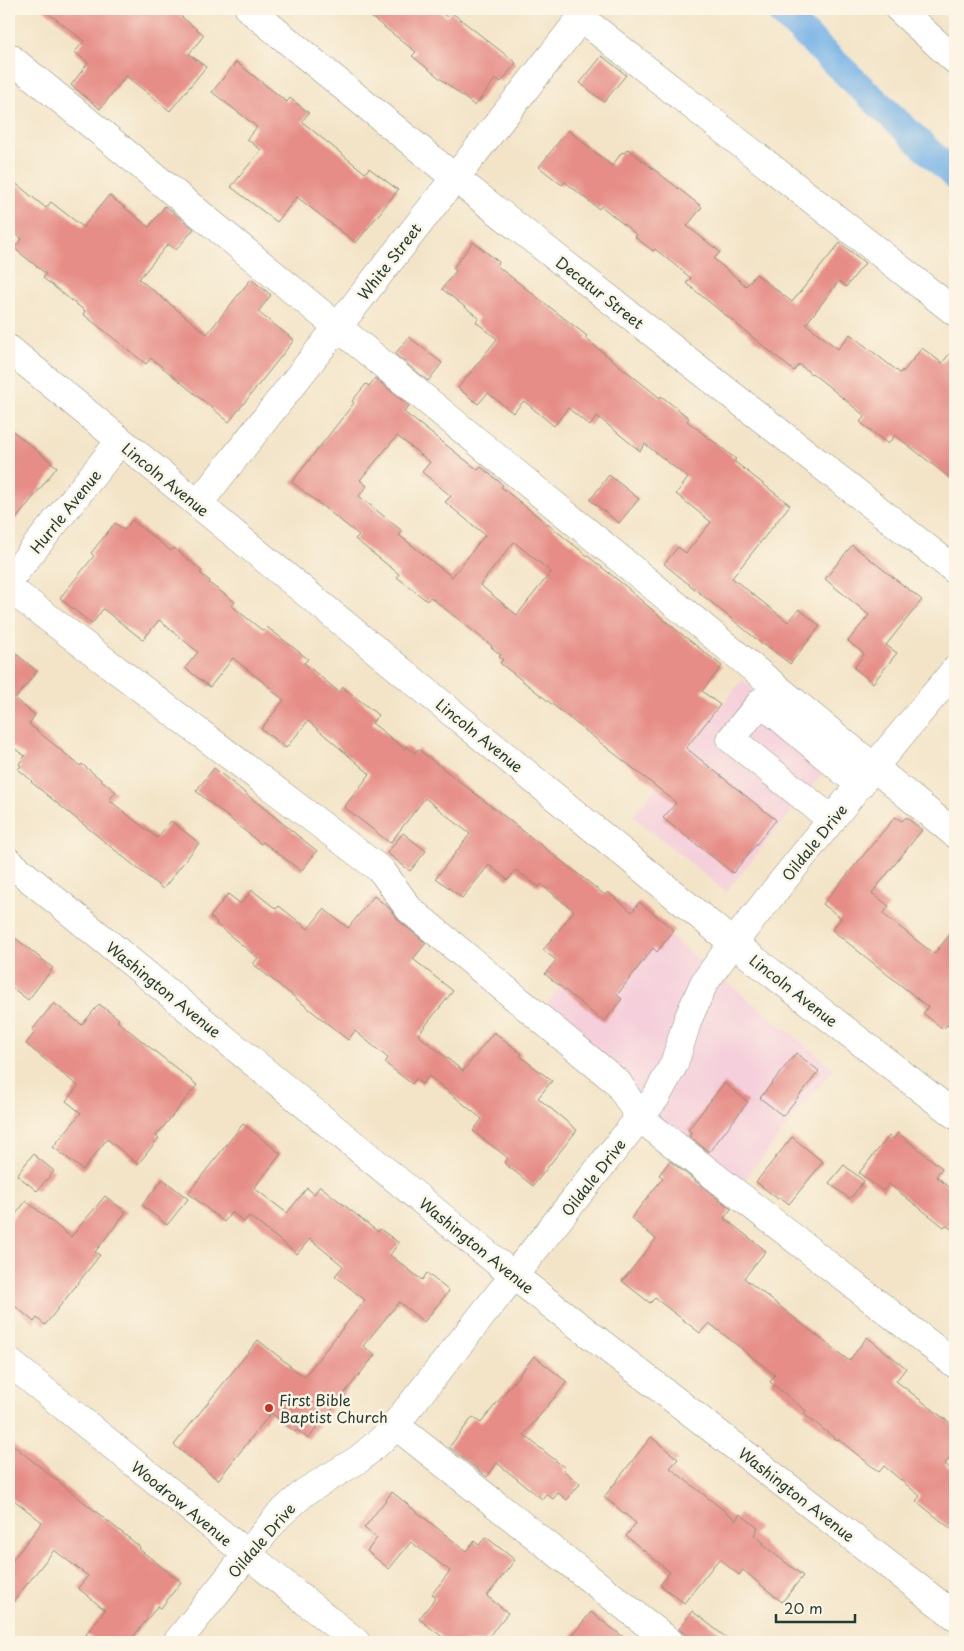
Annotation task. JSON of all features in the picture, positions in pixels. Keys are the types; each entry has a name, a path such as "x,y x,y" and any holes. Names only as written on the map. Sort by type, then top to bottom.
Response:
{"street":[{"name":"Decatur Street","path":"249,9 455,178 955,570"},
{"path":"899,9 955,60"},
{"name":"White Street","path":"198,504 581,18 955,312"},
{"path":"9,57 338,327 867,776"},
{"name":"Lincoln Avenue","path":"9,349 734,943 955,1115"},
{"name":"Hurrle Avenue","path":"9,580 120,441"},
{"path":"9,588 382,871 409,909 618,1083 640,1118 955,1364"},
{"name":"Oildale Drive","path":"177,1642 278,1516 305,1492 359,1459 386,1436 395,1425 656,1097 674,1064 688,1019 704,983 867,776 955,670"},
{"path":"832,820 731,739 761,702 867,776 955,834"},
{"name":"Washington Avenue","path":"9,862 514,1276 955,1616"},
{"name":"Woodrow Avenue","path":"9,1362 356,1642"},
{"path":"395,1425 670,1642"}],"shaded area":[{"path":"742,680 836,756 726,892 633,816"},
{"path":"628,903 834,1068 739,1186 674,1134 543,1009"}],"building":[{"path":"43,9 172,9 204,35 189,54 206,67 170,111 126,76 100,109 71,85 88,63 75,52 84,41"},
{"path":"361,9 436,9 447,17 451,12 516,63 501,82 496,78 475,106 412,56 416,52"},
{"path":"602,56 626,75 604,102 580,83"},
{"path":"236,62 287,102 290,98 309,113 302,121 365,173 369,168 398,190 356,243 297,197 277,222 231,187 261,150 247,139 257,127 212,92"},
{"path":"568,130 612,166 622,152 624,153 628,149 702,207 687,226 720,252 714,259 746,286 756,274 792,302 840,243 865,263 846,287 839,281 806,324 838,349 850,334 900,373 902,370 903,372 922,348 942,363 955,347 955,482 895,435 888,444 860,422 865,416 812,373 799,364 794,371 686,283 691,278 655,249 653,251 635,237 637,235 601,206 599,209 565,182 562,185 539,167"},
{"path":"9,178 46,208 51,202 83,227 109,195 149,227 165,206 194,229 176,250 168,244 139,279 207,334 251,279 271,295 258,312 294,340 229,422 151,358 146,364 83,314 85,311 43,278 46,274 14,248 22,239 9,228"},
{"path":"473,242 499,262 497,266 587,336 585,338 660,398 661,396 689,418 687,421 736,459 734,461 790,505 732,578 788,622 799,609 820,626 790,664 765,644 764,646 664,564 678,547 686,553 711,522 676,494 688,478 645,444 640,451 597,416 590,426 568,408 554,426 524,401 513,413 488,393 478,404 458,388 497,339 476,322 479,318 442,289 456,271 453,268"},
{"path":"409,337 442,363 428,381 395,354"},
{"path":"375,378 409,406 404,412 478,470 481,467 503,485 501,487 722,666 702,691 720,705 686,748 776,820 733,873 663,818 676,803 673,800 500,663 503,660 499,657 501,655 492,646 430,597 427,601 397,577 399,574 355,539 359,535 292,482 354,403 352,401 366,384 369,386","holes":["397,436 430,462 422,472 451,496 445,502 485,535 452,577 399,535 402,531 359,496 367,486 360,480","514,542 551,572 517,615 480,585"]},
{"path":"9,428 57,467 9,528"},
{"path":"609,475 639,499 619,523 590,500"},
{"path":"132,520 171,551 174,548 202,571 200,573 210,581 209,583 235,602 232,606 263,631 267,627 308,659 304,663 339,692 343,687 378,715 372,723 405,749 406,746 415,753 418,749 605,895 608,892 632,912 639,902 674,930 657,952 653,948 617,995 622,999 604,1022 545,974 556,960 543,950 574,911 541,884 539,887 516,870 508,880 489,865 462,898 436,878 470,834 425,798 390,843 344,807 370,774 308,721 286,748 261,729 284,700 233,658 210,687 185,668 198,652 159,620 143,640 103,609 92,624 60,598 94,556 91,553 115,523 124,530"},
{"path":"852,545 922,600 886,645 897,653 873,683 854,668 864,654 848,641 869,615 825,579"},
{"path":"9,648 37,671 15,699 35,715 29,724 80,766 82,764 116,792 109,800 157,838 171,821 199,843 163,889 31,782 18,769 25,756 11,746 9,749"},
{"path":"214,768 317,851 301,871 263,842 261,844 196,791"},
{"path":"895,817 902,821 906,817 922,830 872,893 889,906 883,914 934,954 955,928 955,1031 947,1025 943,1029 923,1013 928,1007 832,930 841,918 823,904"},
{"path":"403,833 426,851 410,871 387,853"},
{"path":"252,890 276,909 279,906 308,929 324,909 348,928 374,896 389,908 399,921 426,943 413,959 453,991 418,1035 463,1071 494,1032 522,1054 520,1056 552,1081 538,1098 577,1130 533,1186 504,1163 508,1158 473,1131 482,1119 429,1076 422,1084 416,1079 412,1084 385,1063 388,1058 355,1031 348,1040 253,964 258,958 210,917 228,894 241,904"},
{"path":"9,933 53,968 28,1000 9,985"},
{"path":"54,1003 82,1025 99,1004 119,1019 117,1021 197,1085 156,1136 159,1138 138,1164 107,1139 83,1170 53,1147 81,1113 66,1101 78,1086 26,1044 35,1032 32,1030"},
{"path":"796,1053 819,1071 783,1116 760,1098"},
{"path":"724,1083 748,1102 709,1152 689,1136 692,1133 688,1130"},
{"path":"243,1124 281,1154 254,1188 287,1213 307,1188 314,1194 320,1186 378,1232 380,1229 399,1243 390,1255 422,1280 427,1273 449,1291 424,1322 399,1302 363,1346 375,1355 308,1439 297,1430 295,1432 271,1413 218,1480 174,1445 258,1340 304,1377 365,1300 335,1276 343,1266 310,1239 297,1254 249,1216 244,1222 232,1212 224,1222 188,1193"},
{"path":"898,1133 942,1168 936,1176 955,1192 955,1232 946,1225 944,1227 889,1184 883,1191 859,1173 889,1136 893,1139"},
{"path":"792,1137 823,1162 789,1204 780,1197 778,1199 756,1182"},
{"path":"33,1154 54,1171 37,1191 17,1175"},
{"path":"670,1161 731,1209 724,1218 766,1251 744,1278 849,1361 867,1337 906,1368 896,1381 955,1427 955,1451 945,1464 955,1472 955,1532 916,1501 920,1496 884,1466 879,1472 804,1414 806,1411 770,1382 775,1375 709,1323 700,1333 655,1298 650,1303 622,1281 656,1239 631,1218 663,1178 659,1175"},
{"path":"844,1165 864,1181 850,1199 829,1183"},
{"path":"163,1179 188,1199 167,1225 142,1205"},
{"path":"105,1196 126,1212 95,1252 100,1255 45,1325 37,1318 34,1322 9,1301 9,1223 26,1201 71,1237"},
{"path":"534,1356 567,1382 524,1435 565,1468 563,1470 580,1484 567,1500 558,1493 553,1499 546,1494 542,1499 497,1463 487,1477 449,1447 473,1417 481,1423"},
{"path":"651,1437 678,1459 670,1468 736,1520 740,1514 758,1528 754,1535 764,1543 763,1545 803,1576 782,1602 743,1570 739,1575 719,1559 684,1603 660,1585 670,1572 626,1536 636,1523 604,1497"},
{"path":"9,1442 181,1582 161,1608 158,1606 129,1642 97,1642 86,1634 105,1610 78,1588 88,1576 54,1550 9,1607 9,1565 42,1522 9,1496"},
{"path":"392,1492 466,1551 474,1541 479,1545 486,1537 515,1560 487,1596 508,1613 484,1642 449,1642 419,1619 436,1597 432,1594 450,1571 411,1542 389,1569 367,1551 377,1538 364,1528"},
{"path":"692,1611 732,1642 695,1642 679,1629"},
{"path":"591,1612 630,1642 567,1642"}],"waterway":[{"path":"778,9 955,176"}],"place":[{"name":"First Bible Baptist Church","path":"269,1408"}]}
